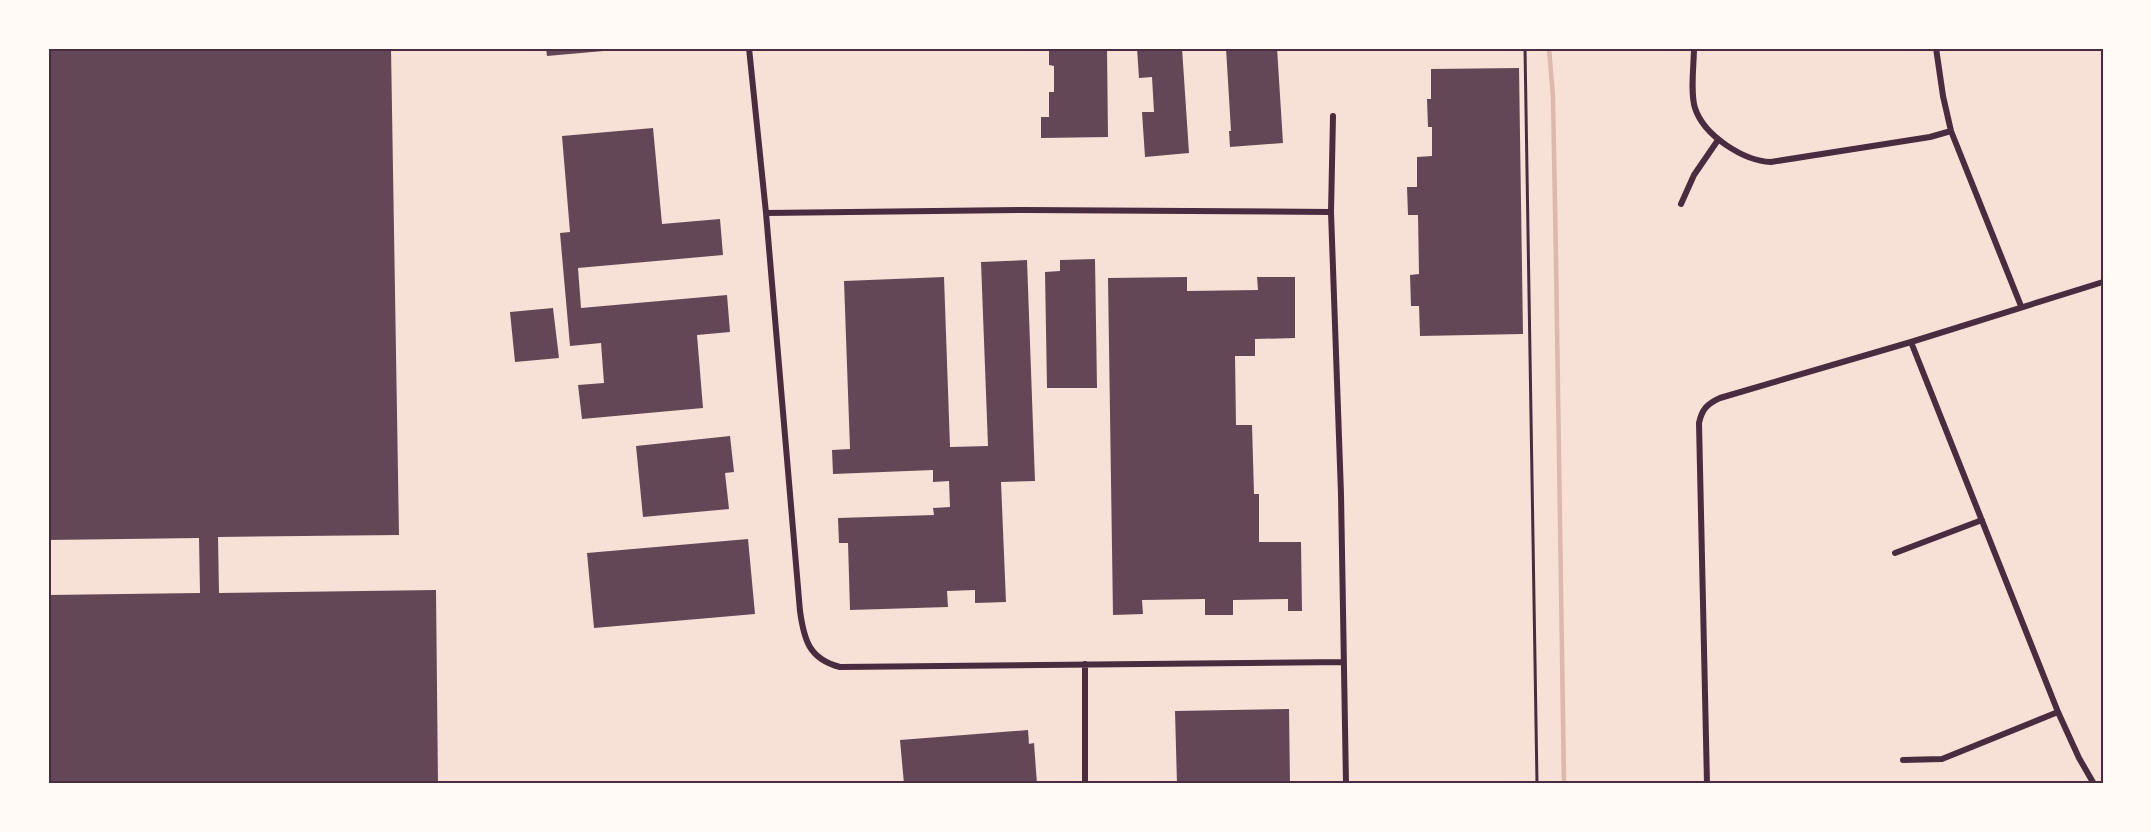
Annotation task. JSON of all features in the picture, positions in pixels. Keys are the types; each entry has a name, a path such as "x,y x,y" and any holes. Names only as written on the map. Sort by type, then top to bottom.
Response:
{"street":[{"path":"749,48 766,213 800,610 806,640 814,654 829,664 840,667 1343,662"},
{"path":"1694,48 1695,108 1718,140 1758,162 1771,162 1930,137 1951,131"},
{"path":"1936,48 1951,131 2021,306"},
{"path":"1333,116 1331,212 1341,494 1346,784"},
{"path":"1681,204 1694,175 1718,140"},
{"path":"766,213 1025,210 1331,212"},
{"path":"1707,784 1699,429 1701,412 1708,404 1720,398 2103,282"},
{"path":"1911,342 2058,712 2079,759 2094,784"},
{"path":"1895,553 1982,520"},
{"path":"1085,664 1085,784"},
{"path":"1903,760 1942,759 2058,712"}],"path":[{"path":"1525,48 1537,784"}],"building":[{"path":"48,48 391,48 399,535 218,537 219,593 436,590 438,784 48,784 48,595 200,593 199,538 48,540"},
{"path":"546,48 614,48 615,50 547,56"},
{"path":"1049,48 1107,48 1108,137 1041,138 1041,117 1049,117 1049,92 1054,92 1054,66 1049,65"},
{"path":"1137,48 1182,48 1189,153 1145,157 1142,112 1154,112 1152,77 1139,78"},
{"path":"1226,48 1277,48 1283,143 1230,147"},
{"path":"1519,68 1523,334 1420,336 1419,306 1411,306 1410,275 1419,274 1418,215 1408,215 1407,187 1417,187 1417,157 1432,156 1432,127 1428,127 1427,99 1431,99 1431,69"},
{"path":"653,128 662,224 720,219 723,255 578,268 581,308 727,295 730,332 697,335 703,408 582,419 578,385 604,383 601,343 570,346 560,233 570,232 562,136"},
{"path":"1095,259 1097,388 1047,388 1045,272 1060,271 1060,260"},
{"path":"1027,260 1035,481 1001,482 1006,602 975,603 975,590 947,591 948,607 850,610 848,543 839,543 838,518 934,515 933,508 950,507 949,481 933,482 933,470 833,474 832,450 850,449 844,281 944,277 950,447 988,446 981,262"},
{"path":"1187,277 1187,291 1258,290 1257,277 1295,277 1295,338 1255,339 1255,356 1235,356 1236,425 1252,425 1254,494 1259,494 1259,542 1301,542 1302,611 1288,611 1288,599 1233,600 1233,615 1205,615 1205,599 1142,600 1143,614 1113,615 1108,278"},
{"path":"553,308 559,358 515,362 510,312"},
{"path":"730,436 734,472 725,473 729,509 643,517 636,446"},
{"path":"748,539 755,614 594,628 587,553"},
{"path":"1289,709 1290,784 1177,784 1175,711"},
{"path":"1028,730 1029,744 1034,743 1037,784 904,784 900,740"}],"waterway":[{"path":"1549,48 1553,97 1564,784"}]}
